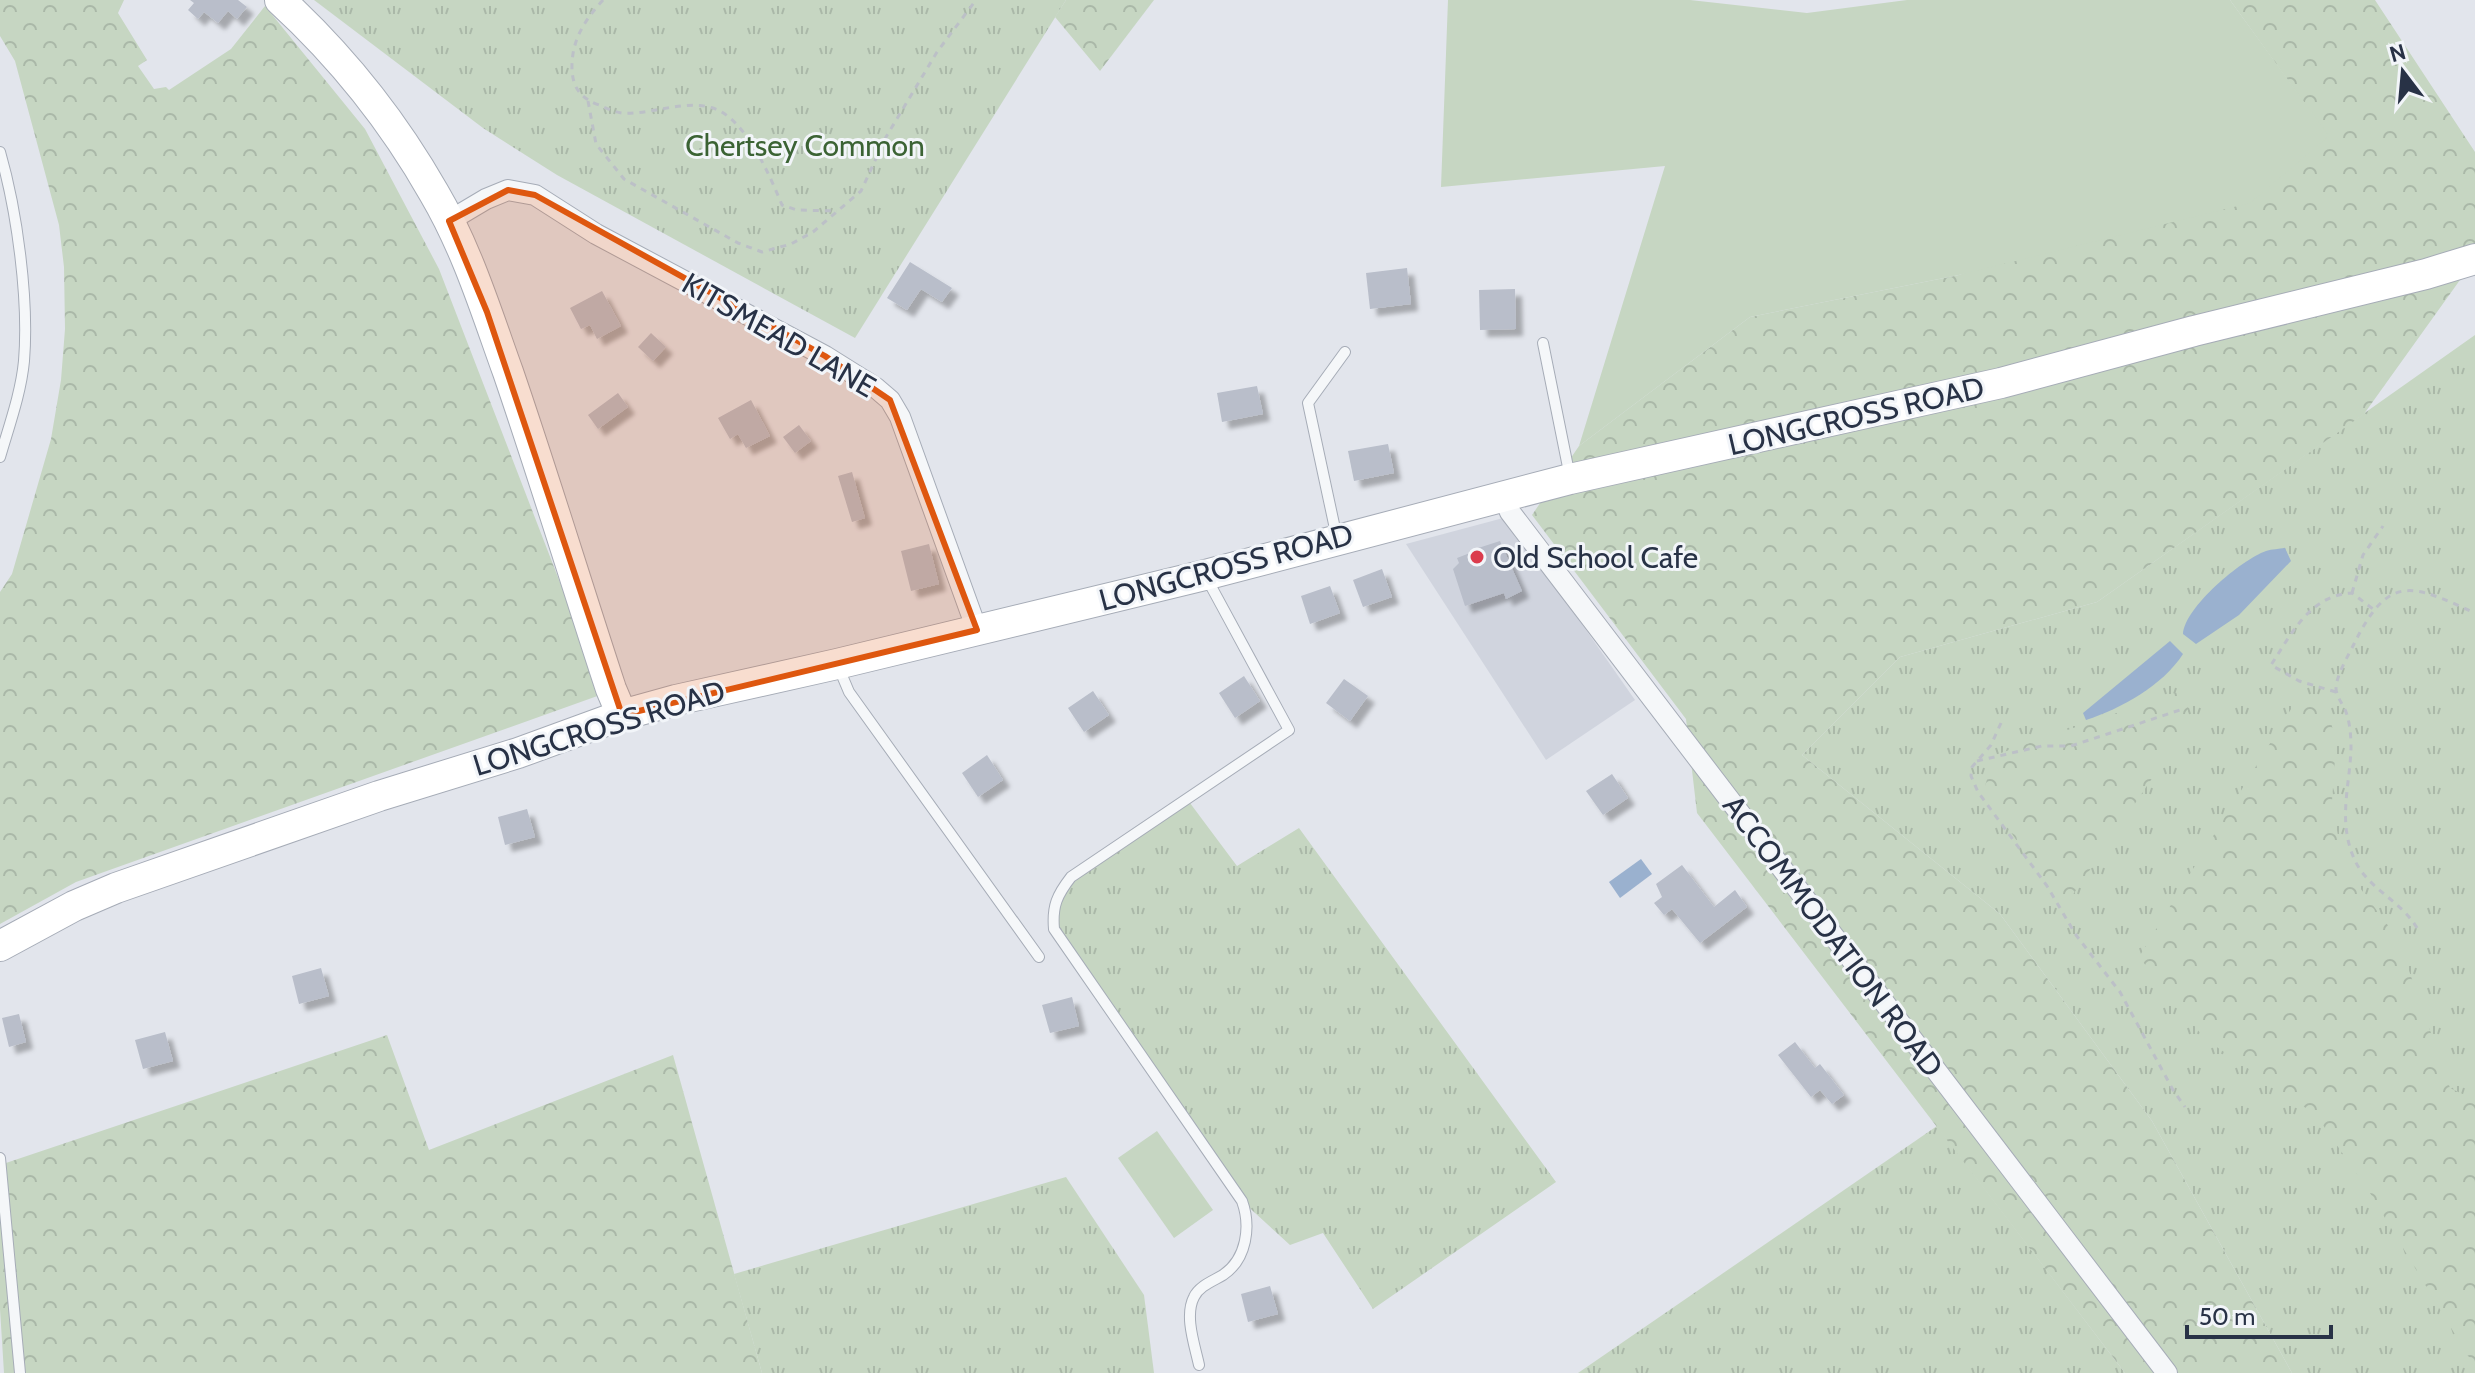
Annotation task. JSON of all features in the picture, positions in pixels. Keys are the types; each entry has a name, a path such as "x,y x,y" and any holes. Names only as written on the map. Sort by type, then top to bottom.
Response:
{"main road":[{"path":"280,0 318,35 371,98 434,193 462,247 487,312 622,715"},
{"name":"LONGCROSS ROAD","path":"0,946 74,906 116,888 622,715 726,687 837,664 1205,575 1570,479 2001,383 2475,259"}],"street":[{"name":"KITSMEAD LANE","path":"449,221 508,190 535,195 596,234 825,356 876,388 890,400 900,417 977,630"},
{"name":"ACCOMMODATION ROAD","path":"1503,496 1520,524 2167,1373"}],"lane":[{"path":"0,152 9,183 25,296 24,362 0,457"},
{"path":"1543,343 1570,479"},
{"path":"1337,538 1308,403 1345,352"},
{"path":"1199,1365 1189,1313 1193,1298 1200,1289 1228,1272 1243,1250 1248,1218 1242,1201 1054,929 1052,911 1058,894 1071,877 1289,730 1205,575"},
{"path":"837,664 849,692 1039,957"},
{"path":"0,1158 20,1373"}],"path":[{"path":"603,0 580,28 573,49 572,73 576,91 588,101 620,113 653,112 686,105 714,108 735,122 754,148 782,205 809,212 841,210"},
{"path":"588,101 596,144 624,179 738,243 762,252 791,244 813,232 861,191 886,137 937,52 976,0"},
{"path":"2352,593 2363,555 2383,526"},
{"path":"2417,928 2402,907 2365,877 2349,847 2345,787 2351,740 2345,708 2336,692 2337,684 2349,654 2374,610 2385,598 2401,589 2418,590 2475,613"},
{"path":"2336,692 2299,681 2271,665 2311,609 2334,596 2352,593 2374,610"},
{"path":"1977,761 2042,746 2071,746 2180,710"},
{"path":"2001,723 1991,745 1972,767 1971,776 1978,792 2047,886 2076,935 2120,992 2185,1107"}],"highlighted area":[{"path":"508,190 535,195 825,356 890,400 977,630 622,715 487,312 449,221"}],"shaded area":[{"path":"1507,517 1635,700 1546,760 1406,544"}],"green space":[{"path":"0,0 124,0 118,13 147,60 138,66 154,89 166,87 169,90 231,49 265,6 365,129 439,269 603,694 76,882 0,924 0,592 12,574 51,439 61,380 65,329 64,267 59,225 15,61 0,36"},
{"name":"Chertsey Common","path":"314,0 1066,0 855,338 557,175 483,128"},
{"path":"1066,0 1154,0 1100,71 1055,17"},
{"path":"1448,0 1690,0 1807,13 1907,0 2230,0 2329,136 2250,203 1959,275 1750,317 1579,446 1665,166 1441,187"},
{"path":"2230,0 2375,0 2475,152 2475,259 2364,414 2097,602 1900,657 1802,755 2000,914 2152,1121 2292,1373 2125,1373 1697,813 1686,719 1532,515 1579,446 1750,317 1959,275 2328,136"},
{"path":"2475,335 2475,1373 2292,1373 2152,1121 2000,914 1802,755 1900,657 2097,602"},
{"path":"2189,688 2187,727 2070,899 2044,880 1983,792 1995,755"},
{"path":"2299,696 2327,704 2336,744 2332,801 2343,865 2398,939 2450,1088 2475,1100 2475,1362 2468,1356 2370,1193 2316,1115 2205,1039 2139,957"},
{"path":"1187,799 1237,866 1299,828 1556,1182 1373,1309 1323,1233 1290,1245 1242,1201 1054,929 1058,894 1071,877"},
{"path":"387,1035 429,1150 673,1055 762,1373 4,1373 0,1309 0,1165"},
{"path":"1937,1126 2125,1373 1578,1373"},
{"path":"1157,1131 1213,1210 1174,1238 1118,1158"},
{"path":"1066,1177 1144,1295 1154,1373 762,1373 734,1274"}],"water":[{"path":"2285,548 2291,561 2239,615 2196,644 2183,634 2193,611 2229,574 2255,556"},
{"path":"2170,641 2183,654 2164,676 2127,702 2086,720 2083,713"},
{"path":"1641,859 1652,874 1620,898 1609,882"}],"building":[{"path":"190,0 238,0 247,7 237,19 228,11 218,23 204,12 198,19 188,10 194,3"},
{"path":"910,262 952,288 942,302 921,289 907,310 887,298"},
{"path":"1407,268 1411,304 1370,309 1366,273"},
{"path":"1515,289 1516,329 1480,330 1479,290"},
{"path":"602,291 621,326 597,339 590,325 581,329 570,308"},
{"path":"651,333 666,347 653,361 638,347"},
{"path":"1257,386 1263,414 1222,422 1217,393"},
{"path":"618,393 628,407 598,429 588,415"},
{"path":"751,400 770,436 746,448 738,434 730,439 718,418"},
{"path":"799,425 811,441 795,453 783,437"},
{"path":"1388,444 1394,473 1354,481 1348,451"},
{"path":"852,472 865,518 852,522 838,476"},
{"path":"1500,541 1522,591 1506,599 1504,593 1465,606 1453,569 1459,563 1457,558"},
{"path":"929,544 939,584 911,591 901,551"},
{"path":"1382,569 1392,597 1363,607 1353,580"},
{"path":"1330,586 1340,613 1310,624 1301,596"},
{"path":"1244,676 1260,701 1235,718 1219,693"},
{"path":"1344,679 1368,696 1350,721 1326,703"},
{"path":"1093,691 1109,715 1084,732 1068,708"},
{"path":"987,755 1003,780 978,797 962,773"},
{"path":"1612,774 1628,798 1603,815 1586,791"},
{"path":"527,809 535,837 505,845 498,817"},
{"path":"1682,865 1714,907 1735,890 1747,907 1700,943 1672,909 1664,915 1654,903 1662,897 1656,884"},
{"path":"321,968 329,996 299,1004 292,976"},
{"path":"1072,997 1079,1026 1050,1033 1042,1005"},
{"path":"19,1014 26,1042 9,1047 2,1018"},
{"path":"165,1032 173,1061 143,1069 135,1040"},
{"path":"1795,1042 1815,1068 1820,1064 1844,1095 1832,1104 1820,1090 1811,1097 1778,1055"},
{"path":"1270,1286 1278,1314 1248,1322 1241,1294"}],"place":[{"name":"Old School Cafe","path":"1477,557"}]}
